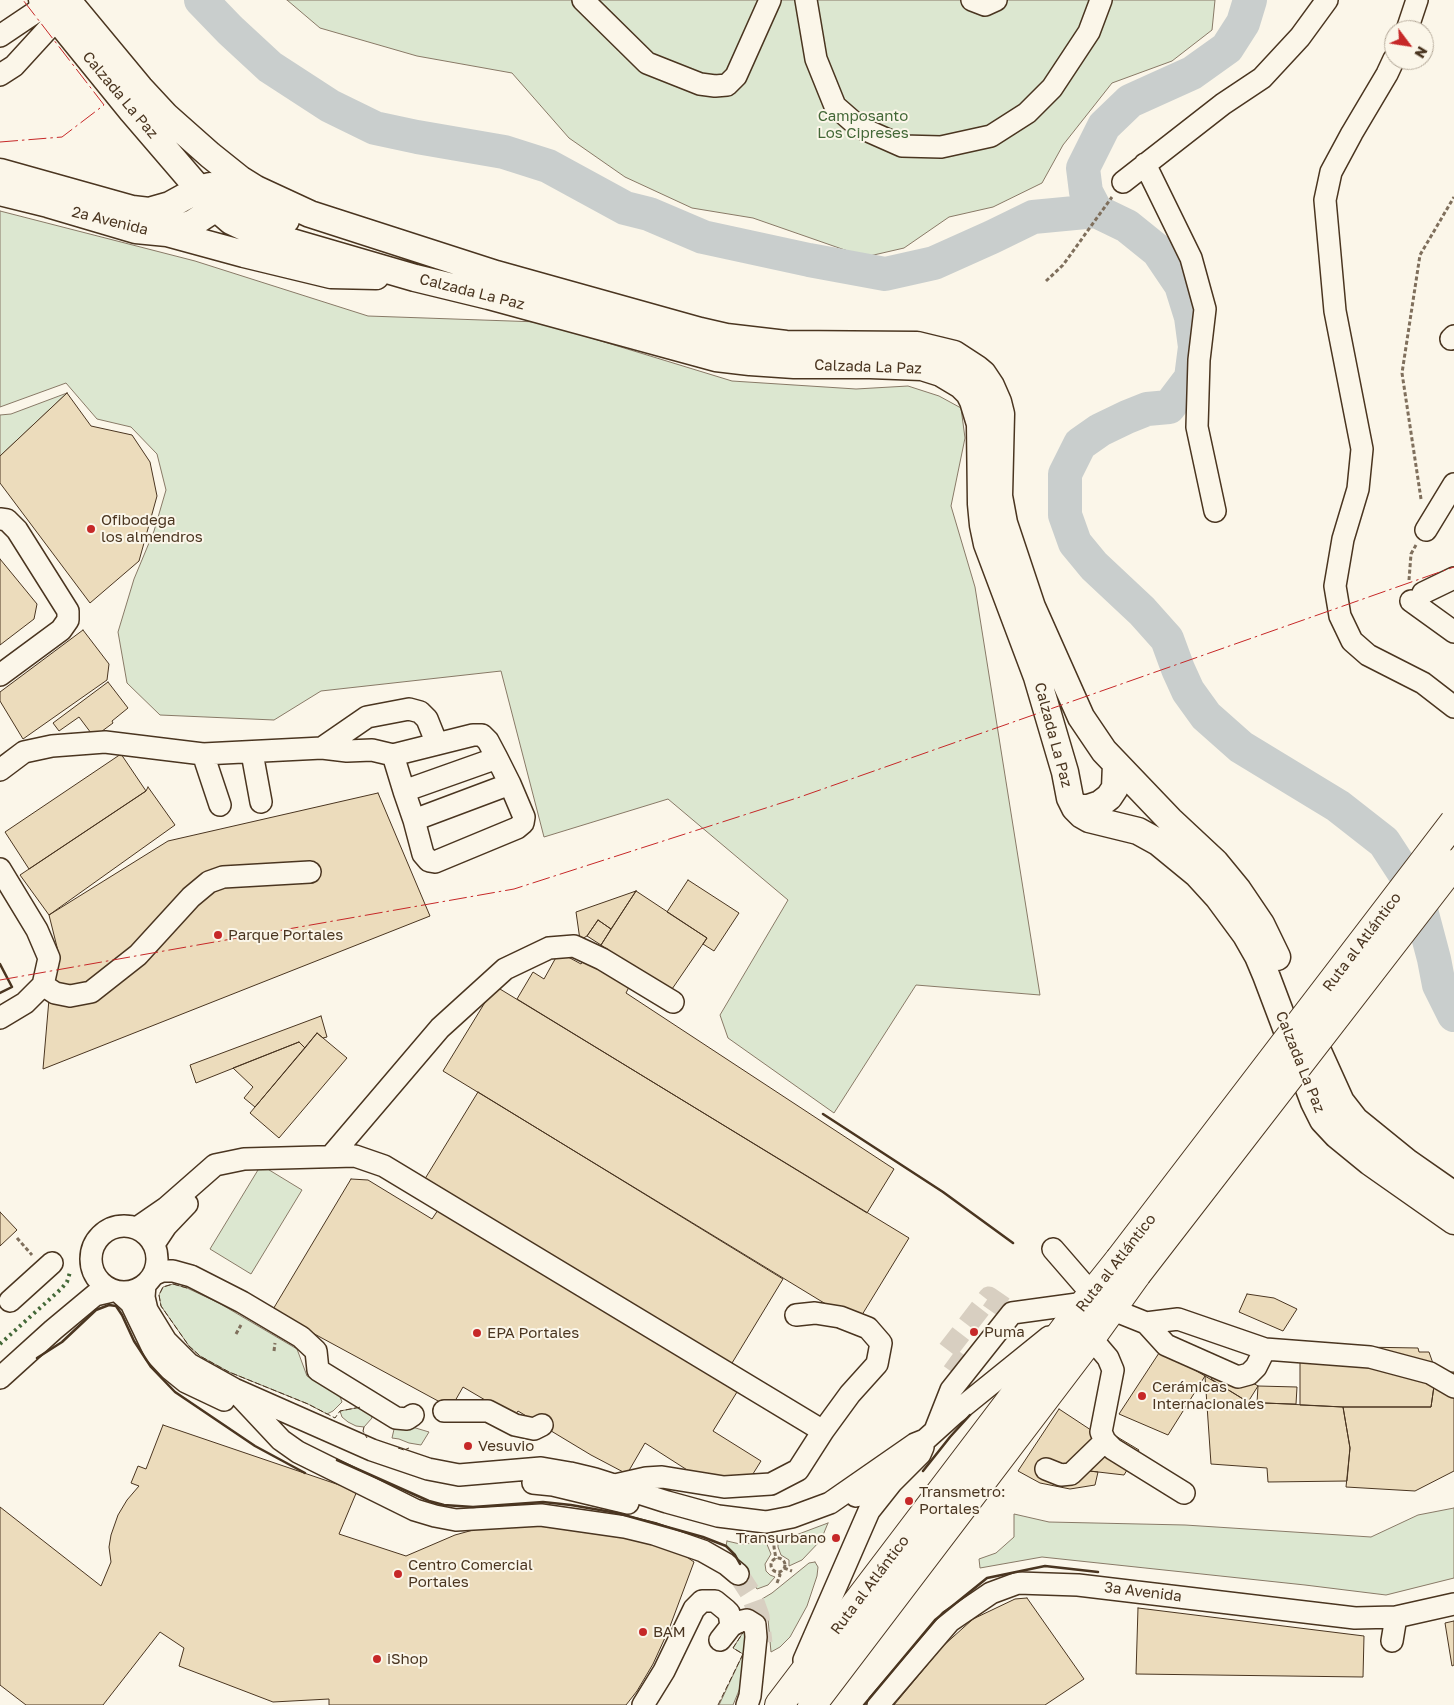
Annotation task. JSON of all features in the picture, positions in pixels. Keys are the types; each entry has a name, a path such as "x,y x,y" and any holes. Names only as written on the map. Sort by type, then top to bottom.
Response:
{"highway":[{"name":"Ruta al Atlántico","path":"1128,1267 1454,822"},
{"name":"Ruta al Atlántico","path":"785,1697 1090,1306 1128,1267 1454,864"},
{"name":"Ruta al Atlántico","path":"812,1705 1091,1338 1090,1306"}],"main road":[{"name":"Calzada La Paz","path":"53,6 199,189 216,208 232,221 250,230 415,278 716,358 779,364 922,367 941,373 961,385 973,401 980,424 981,504 987,544 1037,678 1065,772 1070,798 1075,808 1089,819 1138,831 1158,842 1187,864 1203,880 1246,935 1258,956 1314,1102 1323,1120 1337,1135 1370,1162 1399,1184 1454,1220"},
{"name":"Calzada La Paz","path":"53,6 140,88 172,122 210,155 256,189 294,207 335,223 496,274 726,337 786,344 917,344 954,354 970,364 988,380 1001,414 999,469 1001,509 1010,545 1032,606 1081,717 1104,751 1116,764 1170,820 1215,862 1238,890 1261,924 1275,951 1324,1066 1341,1102 1348,1112 1364,1128 1394,1152 1454,1195"},
{"name":"2a Avenida","path":"0,172 132,209 149,211 177,202 199,189"},
{"path":"199,189 210,186 215,187 241,203 295,223 335,223"},
{"name":"2a Avenida","path":"0,192 136,230 167,233 193,222 216,208"},
{"path":"167,233 331,275 415,278"},
{"path":"1075,808 1088,808 1100,804 1109,797 1115,788 1116,764"}],"street":[{"path":"582,0 647,63 700,84 715,86 727,85 736,76 770,0"},
{"path":"806,0 816,59 836,106 860,127 902,146 941,147 991,136 1027,114 1052,88 1079,48 1089,32 1101,0"},
{"path":"972,0 985,5 996,0"},
{"path":"1123,182 1223,104 1262,78 1300,37 1327,0"},
{"path":"1410,20 1417,0"},
{"path":"0,36 53,6"},
{"path":"0,75 14,66 53,6"},
{"path":"1389,70 1331,172 1325,200 1336,311 1362,448 1358,489 1343,539 1335,586 1340,616 1352,641 1368,655 1423,684 1454,707"},
{"path":"1145,164 1191,258 1205,309 1199,360 1198,427 1215,511"},
{"path":"1426,530 1454,484"},
{"path":"0,675 61,630 68,620 68,611 17,530 2,515"},
{"path":"1454,578 1417,597 1454,632"},
{"path":"322,748 367,717 409,709 420,712 427,718 437,744"},
{"path":"0,770 24,752 52,746 105,742 203,754 322,748 382,752 437,744 473,735 482,736 488,741 510,784 524,817 523,823 517,828 435,862 429,861 423,854 404,790 382,752 367,717"},
{"path":"252,753 261,802"},
{"path":"203,754 220,805"},
{"path":"404,790 497,758"},
{"path":"414,820 510,784"},
{"path":"0,870 37,930 49,958 43,985 25,1004 0,1018"},
{"path":"43,985 55,993 70,996 91,992 138,955 191,897 209,882 223,876 310,872"},
{"path":"331,1156 440,1028 505,969 549,948 574,946 602,959 673,1002"},
{"path":"137,1228 166,1208 215,1165 244,1159 355,1156 384,1166 823,1431"},
{"path":"244,1159 197,1195 166,1226 152,1264 144,1297 147,1310 166,1341 189,1364 234,1389 372,1450 428,1469 459,1475 540,1468 595,1479 718,1516 766,1522 792,1518 830,1503 930,1435 1090,1306"},
{"path":"0,1378 95,1295 116,1292 127,1293 137,1290 152,1264 149,1237 137,1228 126,1226 106,1231 98,1238 90,1258 91,1268 99,1282 116,1292 131,1303 156,1352 170,1369 186,1382 256,1415 428,1480 455,1486 546,1484 717,1526 743,1530 765,1530 795,1525 834,1508 860,1494 868,1486 876,1484 880,1488 881,1496"},
{"path":"1053,1249 1090,1306"},
{"path":"10,1300 52,1263"},
{"path":"152,1264 162,1271 173,1271 191,1276 303,1334 316,1351 318,1370 396,1418 406,1419 413,1415"},
{"path":"0,1361 82,1287 91,1268"},
{"path":"785,1697 869,1511 920,1454 951,1390 1012,1313 1090,1306 1146,1323 1178,1319 1265,1349 1370,1357 1430,1373 1454,1387"},
{"path":"615,1485 646,1478 662,1477 724,1487 772,1484 798,1470 850,1394 877,1364 881,1343 868,1328 840,1317 815,1313 796,1315"},
{"path":"1146,1323 1166,1344 1238,1377 1249,1374 1256,1367 1265,1349"},
{"path":"1091,1338 1108,1358 1112,1370 1101,1432 1105,1441 1113,1449 1184,1493"},
{"path":"234,1389 281,1440 298,1452 384,1496 421,1512 456,1520 542,1515 625,1527 654,1534 702,1551 726,1564 738,1574"},
{"path":"444,1411 488,1411 515,1425 534,1429 542,1425"},
{"path":"1046,1469 1061,1476 1071,1474 1105,1441"},
{"name":"3a Avenida","path":"878,1705 950,1621 991,1593 1018,1583 1078,1585 1355,1618 1396,1617 1454,1604"},
{"path":"643,1705 664,1671 694,1609 702,1601 715,1600 729,1614 726,1633 747,1620 754,1625 756,1637 748,1705"},
{"path":"1392,1641 1396,1617"}],"path":[{"path":"1046,281 1064,265 1123,182"},
{"path":"1417,597 1408,587 1411,554 1426,530 1402,373 1420,255 1454,197"},
{"path":"775,1536 776,1559"},
{"path":"777,1584 780,1576 770,1565 772,1561 780,1559 784,1562 784,1568"},
{"path":"784,1568 792,1571"},
{"path":"778,1572 784,1568"}],"green space":[{"name":"Camposanto Los Cipreses","path":"287,0 1215,0 1212,30 1172,61 1112,83 1063,145 1042,183 993,207 949,217 904,248 865,257 753,218 692,208 625,177 569,138 512,73 417,56 320,28"},
{"path":"0,211 195,261 368,316 539,322 732,381 856,389 908,386 939,396 961,408 965,438 951,506 975,587 1040,995 916,985 834,1113 728,1038 720,1015 788,900 668,799 544,837 501,671 321,691 274,720 160,715 127,683 118,632 134,579 154,531 166,490 157,454 131,427 97,419 66,383 0,407"},
{"path":"67,393 0,456 0,415 11,414"},
{"path":"261,1165 302,1190 251,1274 210,1249"},
{"path":"173,1284 187,1288 219,1303 297,1349 307,1376 339,1394 342,1402 327,1414 308,1404 229,1372 200,1356 189,1346 161,1306 159,1295 163,1287"},
{"path":"361,1407 370,1412 372,1418 364,1427 356,1426 342,1417 340,1411"},
{"path":"395,1425 409,1426 429,1432 421,1445 409,1443 392,1438"},
{"path":"1454,1508 1454,1578 1386,1595 1042,1557 980,1568 979,1559 996,1553 1014,1537 1014,1514 1049,1522 1185,1525 1371,1537 1418,1515"},
{"path":"828,1523 821,1540 802,1560 789,1566 789,1560 781,1555 778,1542"},
{"path":"727,1541 740,1544 766,1542 771,1554 765,1564 766,1571 775,1577 768,1585 757,1589 735,1554 726,1546"},
{"path":"815,1562 818,1567 817,1576 807,1606 790,1637 780,1647 771,1652 768,1619 762,1599 809,1563"},
{"path":"744,1631 748,1631 740,1688 733,1705 719,1705 743,1654 733,1648"}],"building":[{"name":"Ofibodega los almendros","path":"67,393 91,426 132,435 150,462 157,496 139,561 90,603 0,483 0,456"},
{"path":"0,559 37,604 34,619 0,645"},
{"path":"83,630 109,664 107,680 23,739 0,701 0,692"},
{"path":"108,682 128,708 112,721 113,723 94,737 79,717 59,731 53,723"},
{"path":"121,754 146,791 29,869 5,832"},
{"path":"148,787 175,825 49,915 20,875 146,791"},
{"name":"Parque Portales","path":"378,793 430,916 43,1069 49,999 59,955 49,915 168,841"},
{"path":"688,880 739,913 714,951 703,944 707,938 667,912"},
{"path":"636,891 707,938 670,992 601,945"},
{"path":"636,891 611,929 598,920 587,936 580,940 576,912"},
{"path":"598,920 611,929 601,945 587,936"},
{"path":"559,952 581,964 585,958 630,985 626,993 894,1169 867,1213 517,999 533,972 544,979"},
{"path":"495,986 909,1238 857,1323 443,1071"},
{"path":"321,1016 327,1037 323,1038 317,1033 305,1048 299,1042 196,1083 190,1065"},
{"path":"317,1033 347,1058 279,1138 250,1113"},
{"path":"299,1042 305,1048 255,1107 244,1098 253,1087 233,1068"},
{"path":"478,1092 783,1279 729,1368 423,1182"},
{"name":"EPA Portales","path":"351,1179 368,1180 432,1219 438,1210 737,1392 713,1431 761,1461 746,1485 706,1482 645,1443 627,1474 591,1455 518,1411 514,1417 463,1387 451,1408 272,1311"},
{"path":"0,1212 17,1230 0,1246"},
{"path":"1247,1294 1274,1298 1297,1309 1283,1331 1239,1312"},
{"path":"1300,1346 1418,1348 1419,1352 1429,1352 1436,1372 1431,1407 1300,1405"},
{"path":"1161,1350 1205,1376 1168,1435 1119,1414"},
{"path":"1221,1363 1258,1386 1248,1402 1211,1379"},
{"path":"1436,1372 1454,1372 1454,1471 1415,1491 1346,1487 1350,1448 1343,1407 1431,1407"},
{"path":"1205,1376 1248,1402 1343,1407 1350,1448 1347,1481 1268,1482 1267,1468 1211,1464"},
{"path":"1258,1386 1297,1387 1296,1404 1257,1403"},
{"path":"1059,1409 1100,1436 1081,1470 1098,1472 1095,1485 1070,1489 1040,1483 1018,1471"},
{"name":"Centro Comercial Portales","path":"163,1425 357,1491 339,1534 406,1556 455,1535 495,1524 585,1523 675,1549 694,1562 669,1629 653,1664 626,1705 329,1705 329,1699 273,1702 179,1666 184,1648 160,1632 103,1705 26,1705 0,1685 0,1507 101,1586 111,1562 109,1547 118,1515 127,1500 139,1486 131,1483 138,1466 146,1469"},
{"path":"1104,1429 1139,1450 1124,1475 1081,1470"},
{"path":"1027,1598 1084,1679 1045,1705 894,1705 943,1646 973,1619 1015,1599"},
{"path":"1138,1608 1364,1636 1363,1677 1136,1674"},
{"path":"1454,1621 1454,1665 1452,1666 1445,1623"}],"waterway":[{"path":"201,0 270,67 330,106 375,128 504,152 548,166 625,208 649,214 703,237 885,274 934,263 1033,217 1096,211 1127,226 1158,251 1181,285 1191,317 1195,347 1191,378 1169,407 1147,409 1127,417 1100,430 1080,444 1065,474 1065,515 1075,543 1094,566 1142,611 1167,639 1188,691 1206,716 1241,747 1338,806 1384,842 1416,891 1439,985 1454,1015"},
{"path":"1096,211 1086,192 1083,168 1104,126 1130,101 1192,73 1227,48 1243,23 1250,0"}],"tunnel":[{"path":"967,1370 945,1354 989,1297 1012,1313"},
{"path":"738,1574 751,1594 759,1616 762,1643"}],"hedge":[{"path":"0,1344 61,1289 67,1282 70,1272"}],"fence":[{"path":"187,1288 173,1284 163,1287 159,1295 161,1306 189,1346 200,1356 229,1372 308,1404 335,1418 340,1411 361,1407"},
{"path":"364,1427 363,1431 367,1438"},
{"path":"398,1448 404,1450 409,1448"},
{"path":"718,1705 743,1654 733,1648 744,1631"}],"wall":[{"path":"0,964 12,987 0,993"},
{"path":"823,1114 943,1192 1013,1243"},
{"path":"37,1358 62,1342 96,1310 109,1305 116,1306 134,1341 151,1367 175,1392 255,1446 305,1473"},
{"path":"923,1471 970,1415"},
{"path":"337,1460 429,1501 444,1505 473,1507 543,1502 617,1513 703,1537 726,1546 735,1555 740,1564"},
{"path":"864,1705 935,1620 987,1578 1045,1566 1098,1572"}],"power":[{"path":"0,142 62,137 104,105 23,0"},
{"path":"0,980 514,889 800,797 1454,567"}],"place":[{"name":"Ofibodega los almendros","path":"91,529"},
{"name":"Parque Portales","path":"218,935"},
{"name":"Puma","path":"974,1332"},
{"name":"EPA Portales","path":"477,1333"},
{"name":"Cerámicas Internacionales","path":"1142,1396"},
{"name":"Vesuvio","path":"468,1446"},
{"name":"Transmetro: Portales","path":"909,1501"},
{"name":"Transurbano","path":"836,1538"},
{"name":"Centro Comercial Portales","path":"398,1574"},
{"name":"BAM","path":"643,1632"},
{"name":"iShop","path":"377,1659"}]}
